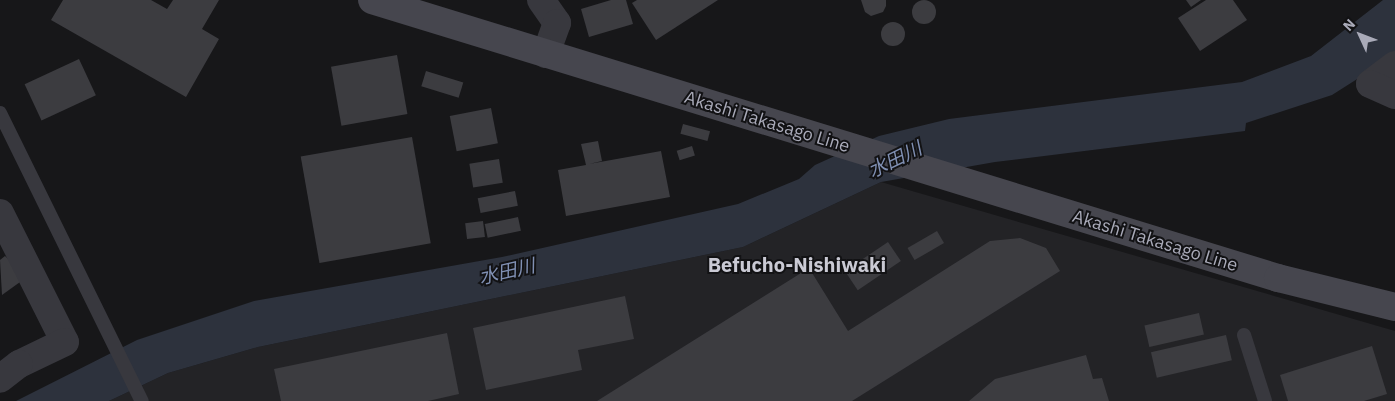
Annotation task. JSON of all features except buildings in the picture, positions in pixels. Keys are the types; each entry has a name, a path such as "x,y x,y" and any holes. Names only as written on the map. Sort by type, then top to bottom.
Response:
{"main road":[{"name":"Akashi Takasago Line","path":"372,0 1278,278 1395,307"}],"street":[{"path":"541,0 557,23 546,54"},
{"path":"1395,64 1370,84 1395,95"},
{"path":"0,213 65,342 19,364 0,379"}],"lane":[{"path":"0,113 141,400"},
{"path":"1244,336 1265,401"}],"shaded area":[{"path":"881,182 1395,331 1395,401 109,401 168,373 258,347 743,247"}],"water":[{"name":"水田川","path":"1383,0 1395,0 1395,55 1332,95 1246,123 1245,131 995,162 881,182 743,247 258,347 168,373 109,401 16,401 137,340 254,301 502,257 738,204 799,179 815,165 879,136 949,119 1242,82 1311,56"}],"district":[{"name":"Befucho-Nishiwaki","path":"797,264"}]}
